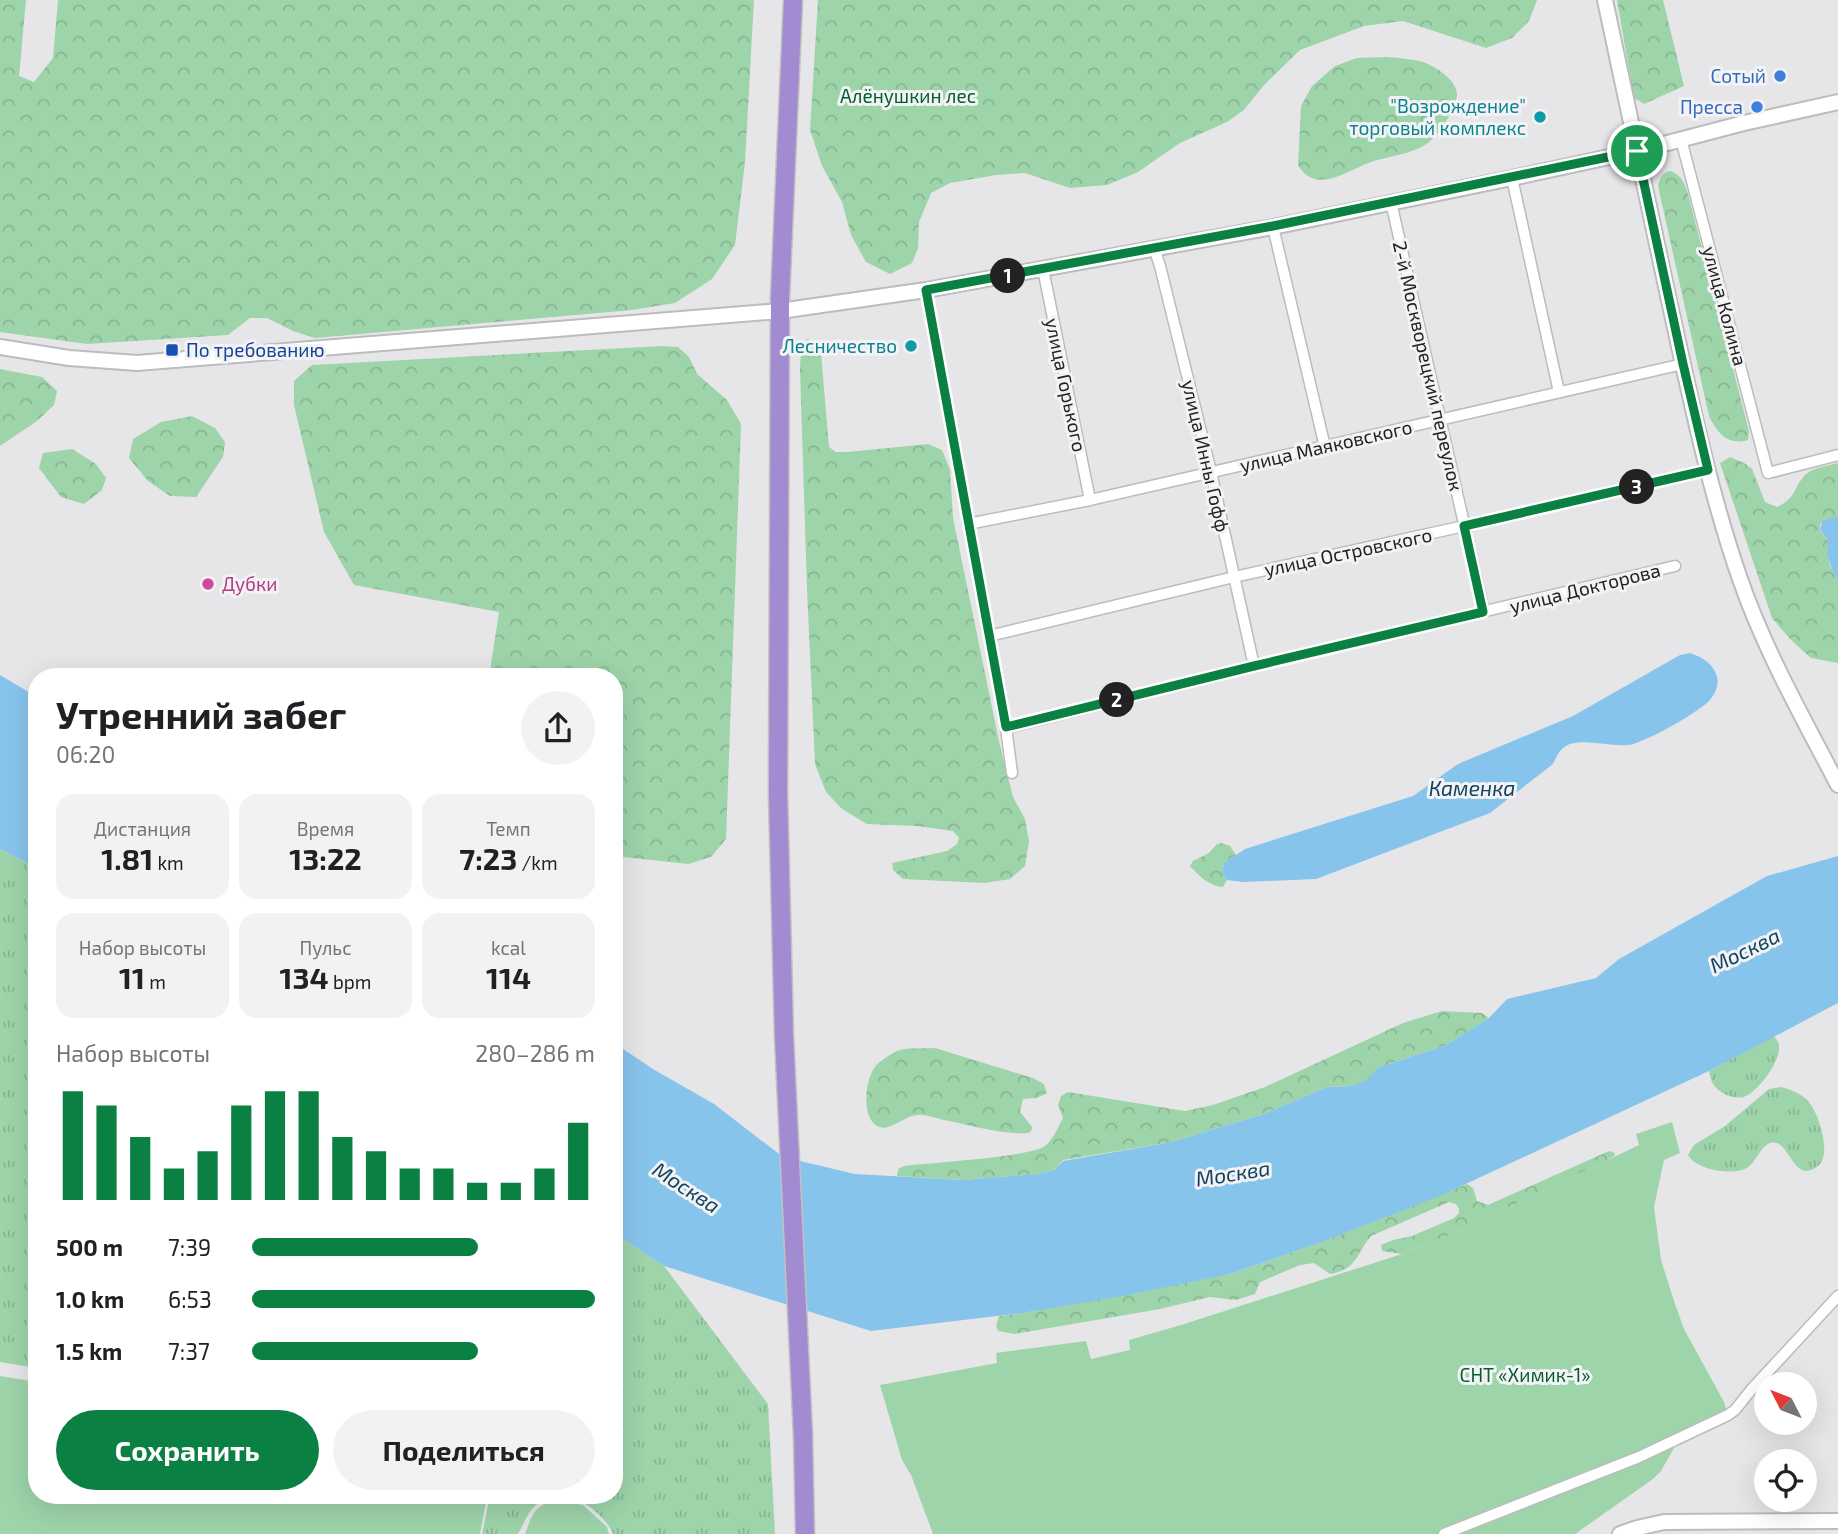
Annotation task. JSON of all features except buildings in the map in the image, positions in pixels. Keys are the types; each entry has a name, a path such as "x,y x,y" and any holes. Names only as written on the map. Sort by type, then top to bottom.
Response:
{"highway":[{"path":"793,0 780,311 778,793 784,1036 806,1534"}],"main road":[{"path":"1605,0 1683,364 1708,470 1740,579 1762,634 1838,785"},
{"path":"0,347 69,358 137,363 780,311 926,290 1273,226 1637,151 1744,122 1838,102"},
{"path":"1620,1534 1664,1522 1838,1521"}],"street":[{"name":"улица Колина","path":"1681,139 1768,473 1838,455"},
{"path":"1512,178 1559,392"},
{"name":"2-й Москворецкий переулок","path":"1391,202 1483,612"},
{"path":"1273,226 1325,447"},
{"name":"улица Инны Гофф","path":"1154,248 1211,472 1254,666"},
{"name":"улица Горького","path":"1043,269 1090,500"},
{"path":"926,290 1006,727 1012,773"},
{"name":"улица Маяковского","path":"968,524 1090,500 1683,364"},
{"name":"улица Островского","path":"989,636 1234,577 1708,470"},
{"name":"улица Докторова","path":"1006,727 1675,566"},
{"path":"1444,1534 1639,1457 1728,1415 1838,1296"}],"green space":[{"path":"0,0 26,0 19,76 34,82 53,58 58,0 754,0 745,162 735,245 712,279 675,303 632,310 315,338 267,318 250,318 228,335 87,344 0,332"},
{"name":"Алёнушкин лес","path":"818,0 1537,0 1529,21 1512,38 1486,48 1403,21 1364,26 1300,50 1265,84 1244,110 1227,122 1180,143 1138,172 1107,185 1070,188 1025,173 950,183 931,193 919,222 918,248 912,263 890,274 866,262 851,235 842,202 822,166 810,130"},
{"path":"1617,0 1663,0 1684,86 1644,104 1634,98"},
{"path":"1388,57 1426,63 1454,84 1457,96 1444,125 1429,143 1413,151 1374,161 1334,178 1315,179 1306,174 1298,165 1301,106 1312,86 1335,66 1357,58"},
{"path":"1671,171 1678,175 1688,194 1749,431 1748,440 1735,441 1724,437 1709,416 1658,186 1662,176"},
{"path":"807,339 817,342 821,353 829,447 836,452 848,452 928,444 942,450 950,470 953,518 1000,746 1013,797 1025,819 1029,841 1025,866 1010,879 985,883 903,879 893,870 892,863 947,851 957,844 959,838 953,831 867,824 842,809 826,792 815,764 800,369 801,351"},
{"path":"678,347 689,357 697,374 727,400 741,424 726,839 711,857 688,864 623,857 623,668 490,668 499,612 354,585 324,532 294,405 294,381 312,365"},
{"path":"0,369 42,377 57,391 54,405 37,421 0,446"},
{"path":"192,416 215,428 225,442 223,457 196,497 170,496 148,481 129,458 133,439 161,422"},
{"path":"72,449 96,464 106,478 102,490 84,504 61,497 39,468 43,453"},
{"path":"1730,457 1752,469 1765,502 1777,507 1792,496 1806,474 1838,463 1838,517 1822,521 1820,531 1828,540 1829,563 1838,581 1838,663 1811,658 1772,618 1720,463"},
{"path":"1222,843 1230,846 1236,855 1224,863 1222,874 1227,880 1223,887 1209,883 1190,866 1193,861"},
{"path":"0,849 28,863 28,1367 0,1362"},
{"path":"1442,1011 1482,1013 1489,1018 1446,1045 1377,1068 1370,1079 1351,1086 1327,1087 1264,1114 1172,1142 1063,1160 1054,1170 1038,1174 963,1180 897,1176 898,1169 904,1166 1001,1156 1045,1146 1063,1118 1058,1105 1061,1096 1068,1092 1185,1111 1213,1105 1265,1087 1403,1023"},
{"path":"1774,1036 1779,1045 1777,1059 1751,1093 1732,1097 1714,1086 1709,1071"},
{"path":"935,1048 1033,1078 1044,1084 1047,1093 1037,1098 1023,1099 1020,1112 1033,1128 1029,1133 997,1131 923,1115 912,1116 891,1126 877,1126 869,1115 866,1098 869,1080 877,1065 897,1051"},
{"path":"1781,1087 1803,1096 1815,1111 1824,1142 1822,1160 1818,1166 1809,1171 1802,1170 1781,1146 1775,1143 1765,1146 1747,1168 1741,1170 1706,1168 1688,1155 1694,1145 1725,1126 1769,1089"},
{"name":"СНТ «Химик-1»","path":"1672,1122 1680,1153 1664,1160 1654,1207 1661,1260 1684,1329 1724,1402 1728,1415 1679,1439 1661,1471 1653,1479 1575,1534 933,1534 911,1475 902,1460 880,1385 997,1363 996,1353 1086,1341 1091,1359 1130,1350 1129,1340 1402,1254 1462,1230 1639,1145 1636,1134"},
{"path":"1609,1151 1615,1153 1614,1156 1604,1162 1462,1230 1402,1254 1382,1251 1381,1245 1412,1236 1454,1218 1459,1213 1456,1204 1449,1202 1371,1236 1355,1260 1346,1268 1330,1274 1314,1263 1300,1265 1260,1282 1255,1294 1236,1300 1210,1297 1160,1309 1014,1334 998,1331 996,1326 999,1316 1230,1274 1322,1242 1467,1184 1473,1188 1477,1201 1488,1205"},
{"path":"623,1239 664,1266 768,1404 775,1534 613,1534 605,1521 585,1504 623,1504"},
{"path":"0,1376 28,1381 28,1504 486,1504 480,1534 0,1534"},
{"path":"488,1504 538,1504 518,1534 482,1534"},
{"path":"542,1505 583,1505 607,1527 609,1534 525,1534 535,1512"}],"water":[{"path":"1838,517 1838,581 1828,556 1828,540 1820,530 1822,521"},
{"name":"Каменка","path":"1690,653 1707,662 1717,677 1715,693 1703,706 1637,743 1615,745 1584,742 1567,745 1553,764 1490,813 1316,879 1243,882 1227,880 1222,874 1224,863 1245,849 1413,796 1458,764 1573,716 1680,655"},
{"path":"0,675 28,692 28,863 0,849"},
{"name":"Москва","path":"1838,856 1838,1003 1709,1071 1442,1195 1322,1242 1230,1274 1022,1313 871,1331 664,1266 623,1239 623,1049 714,1104 783,1157 855,1174 963,1180 1038,1174 1054,1170 1063,1161 1172,1142 1264,1114 1327,1087 1351,1086 1369,1079 1377,1068 1446,1045 1489,1018 1507,999 1596,978 1619,959 1767,876"}],"place":[{"name":"Сотый","path":"1780,76"},
{"name":"Пресса","path":"1757,107"},
{"name":"\"Возрождение\" торговый комплекс","path":"1540,117"},
{"name":"Лесничество","path":"911,346"},
{"name":"По требованию","path":"172,350"},
{"name":"Дубки","path":"208,584"}],"route":[{"path":"1637,151 1708,470 1464,526 1483,612 1006,727 926,290 1273,226 1637,151"}]}
